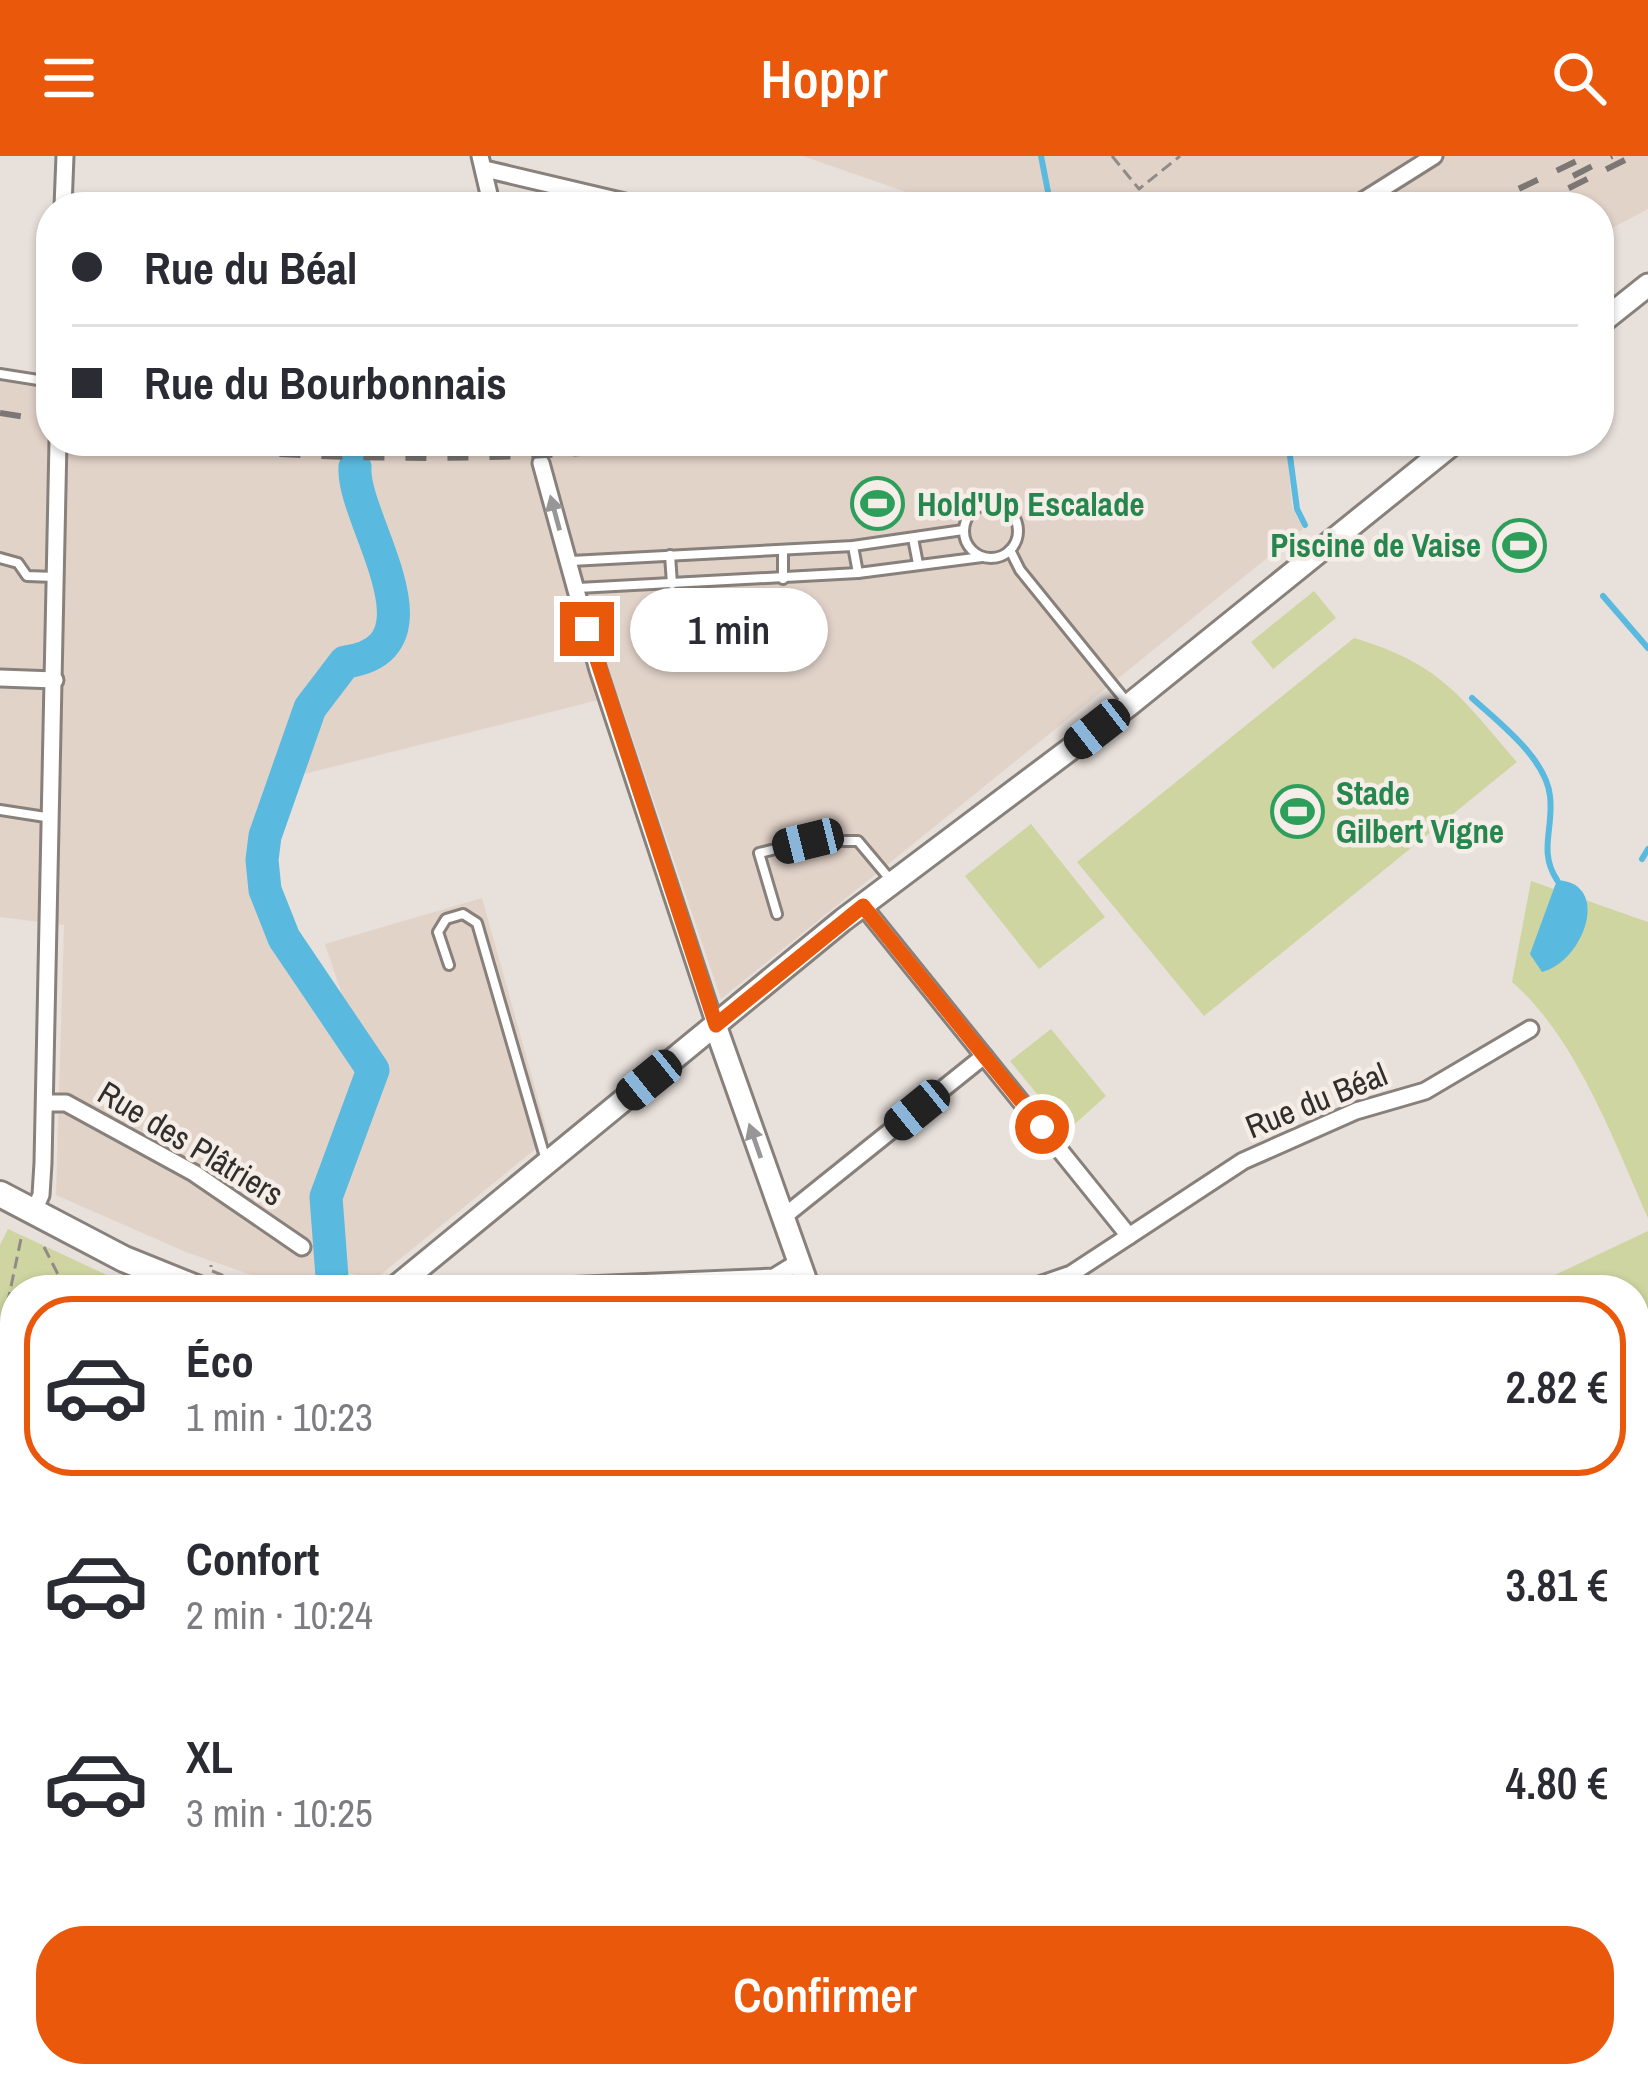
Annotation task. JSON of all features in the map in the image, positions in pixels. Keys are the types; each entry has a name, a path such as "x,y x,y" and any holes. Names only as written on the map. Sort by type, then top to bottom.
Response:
{"main road":[{"path":"1614,313 1648,285"},
{"path":"410,1275 863,906 1129,705 1437,456"},
{"path":"716,1025 804,1275"},
{"path":"0,1194 28,1224 192,1275"}],"street":[{"path":"63,192 64,156"},
{"path":"1377,192 1434,156"},
{"path":"489,192 482,162 591,192"},
{"path":"28,1224 41,1195 45,1102 58,456"},
{"path":"542,463 576,588 716,1025"},
{"path":"0,678 55,680"},
{"path":"863,906 1129,1235"},
{"name":"Rue du Béal","path":"1068,1275 1243,1162 1356,1112 1425,1091 1530,1029"},
{"path":"782,1219 984,1055"},
{"name":"Rue des Plâtriers","path":"45,1102 66,1103 194,1173 302,1247"},
{"path":"777,1275 800,1261"}],"lane":[{"path":"0,374 36,380"},
{"path":"982,557 968,546 963,530 976,508 1001,506 1017,525 1010,550 1020,570 1129,705"},
{"path":"568,562 853,546 963,530"},
{"path":"913,538 918,564"},
{"path":"853,546 858,573"},
{"path":"782,550 783,578"},
{"path":"576,588 858,573 997,557 1010,550"},
{"path":"670,555 672,584"},
{"path":"0,558 18,563 27,576 56,577"},
{"path":"0,810 52,818"},
{"path":"777,914 759,853 808,841 859,841 894,884"},
{"path":"449,965 438,932 446,919 463,914 477,922 547,1164"}],"path":[{"path":"1112,156 1139,189 1180,156"},
{"path":"14,1275 28,1224"},
{"path":"44,1246 58,1275"}],"shaded area":[{"path":"803,156 1648,156 1648,209 1614,227 1614,192 906,192"},
{"path":"0,377 36,382 36,456 50,456 43,759 60,762 68,456 1287,456 1292,507 1303,529 721,999 618,695 296,776 313,723 330,695 374,660 403,616 385,550 391,547 373,499 348,495 385,611 380,629 326,668 298,713 257,846 264,920 366,1083 319,1199 317,1249 321,1275 251,1275 56,1195 64,925 0,917"},
{"path":"482,898 549,1138 380,1275 337,1270 335,1200 387,1073 351,1021 325,944"}],"green space":[{"path":"730,589 733,659 700,662 694,591"},
{"path":"1314,591 1336,618 1273,669 1251,642"},
{"name":"Stade Gilbert Vigne","path":"1354,638 1429,671 1517,762 1204,1016 1077,862"},
{"path":"1031,824 1105,917 1039,969 965,876"},
{"path":"1531,881 1648,922 1648,1218 1574,1061 1535,1005 1512,982"},
{"path":"1051,1029 1106,1096 1067,1131 1010,1061"},
{"path":"8,1229 107,1275 0,1275 0,1245"},
{"path":"1648,1231 1648,1275 1555,1275"}],"water":[{"path":"1557,880 1574,884 1584,894 1586,923 1570,953 1542,972 1530,954"}],"waterway":[{"path":"1041,156 1048,192"},
{"path":"1290,456 1297,509 1305,525"},
{"path":"332,1275 326,1197 373,1070 284,938 265,890 262,860 265,836 310,708 345,662 375,652 390,633 393,608 388,578 355,467"},
{"path":"1603,596 1648,648"},
{"path":"1472,698 1519,742 1547,782 1551,808 1548,859 1557,880"},
{"path":"1642,859 1648,849"}],"tunnel":[{"path":"539,456 541,463"}],"railway":[{"path":"1512,192 1587,156"},
{"path":"1573,176 1612,156"},
{"path":"1561,192 1633,156"},
{"path":"0,413 36,419"},
{"path":"334,456 509,456"}],"place":[{"name":"Hold'Up Escalade","path":"878,504"},
{"name":"Piscine de Vaise","path":"1520,545"},
{"name":"Stade Gilbert Vigne","path":"1297,812"}],"route":[{"path":"587,629 716,1025 863,906 1042,1127"}]}
